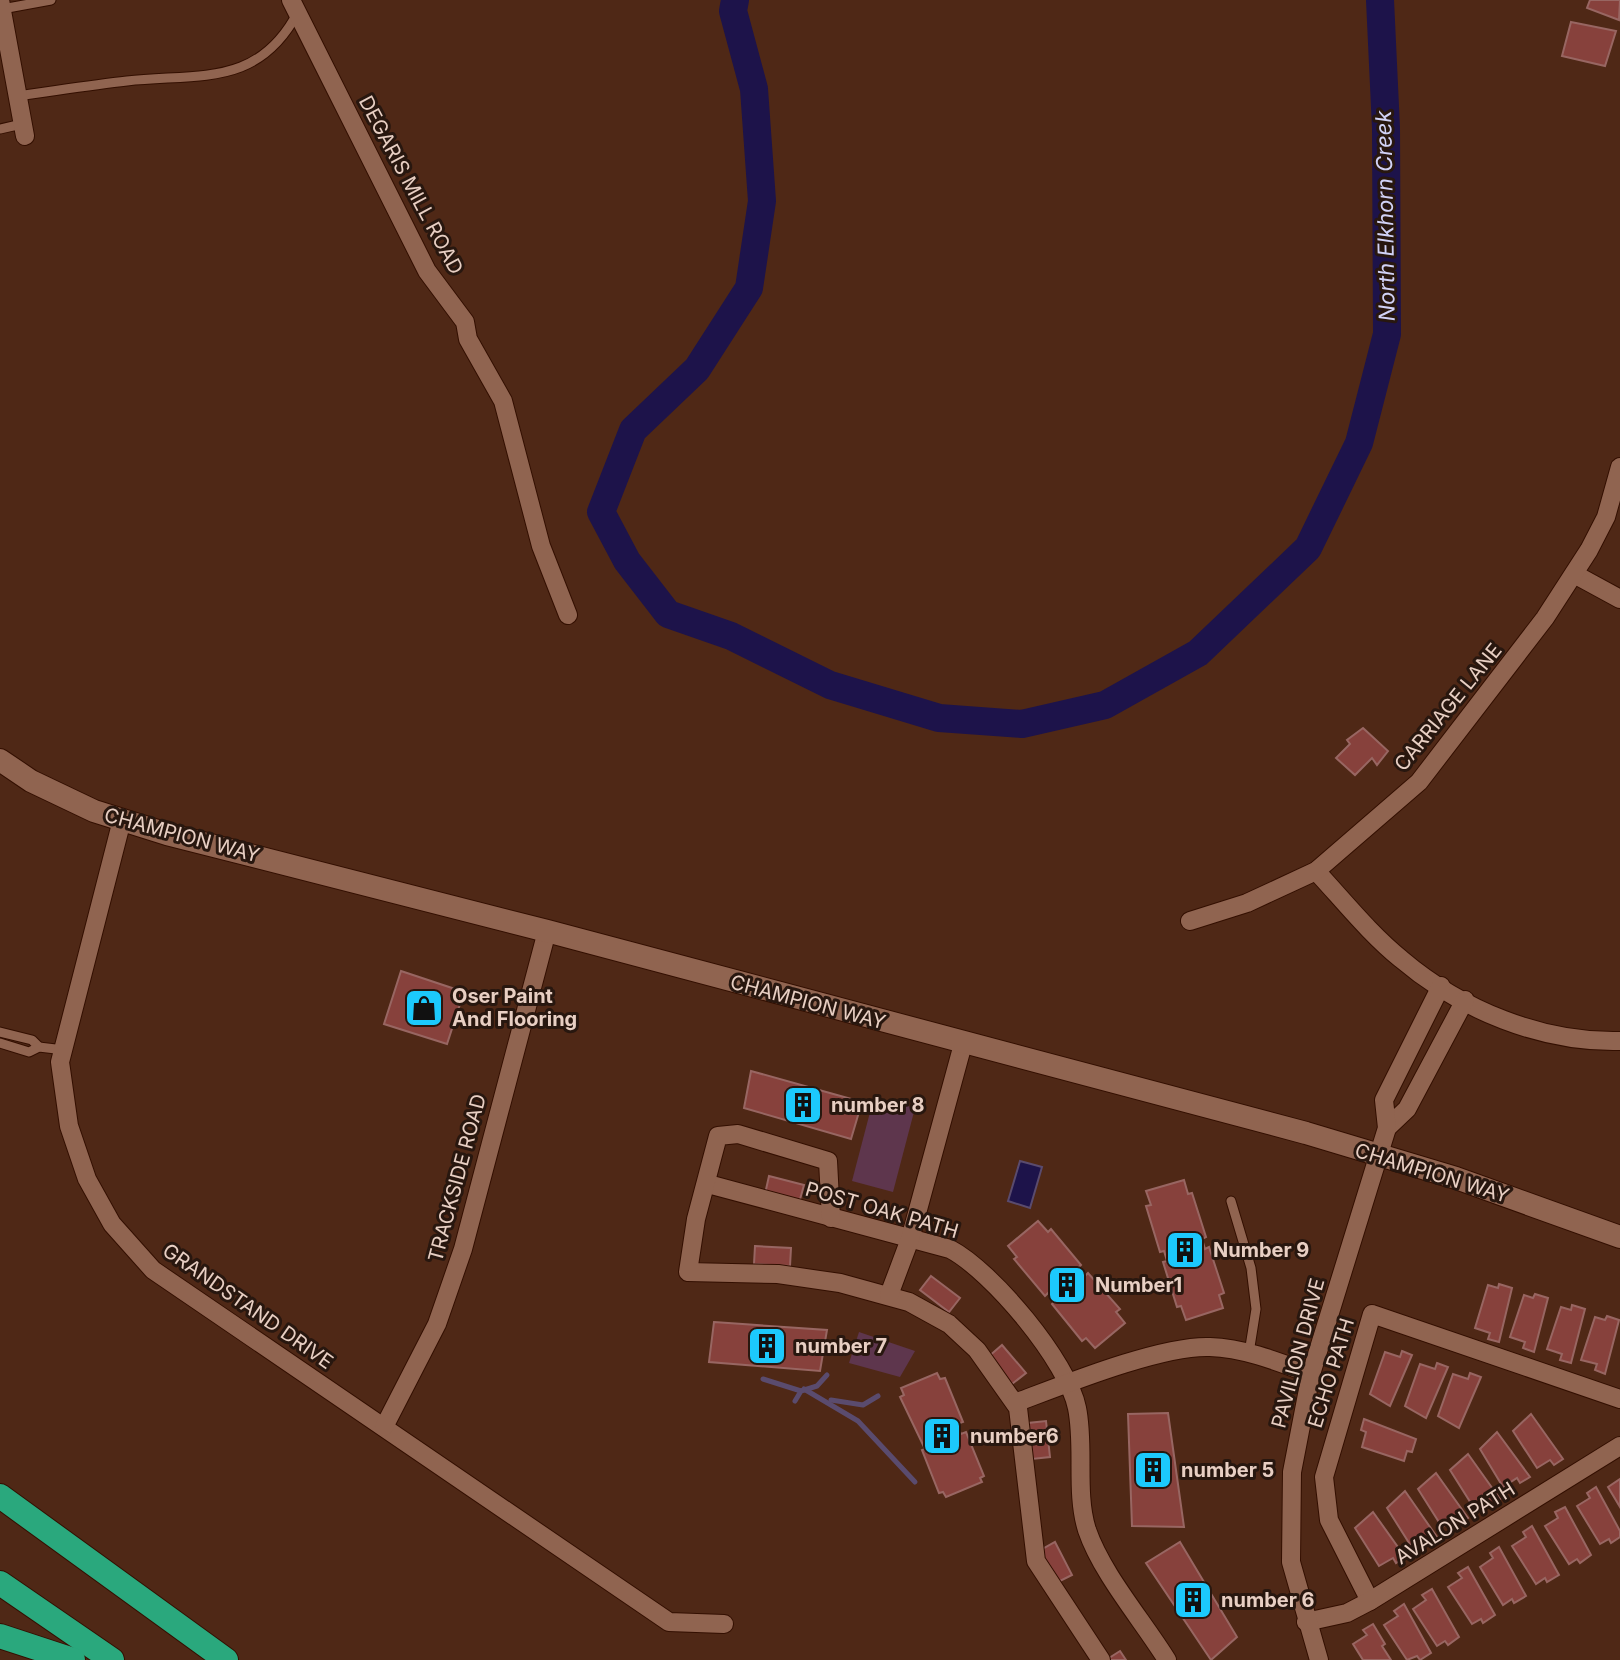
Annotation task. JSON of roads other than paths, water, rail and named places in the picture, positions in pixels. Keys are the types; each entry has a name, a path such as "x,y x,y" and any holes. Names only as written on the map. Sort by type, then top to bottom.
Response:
{"highway":[{"path":"0,1496 223,1660"},
{"path":"0,1509 223,1660"},
{"path":"0,1583 112,1660"},
{"path":"0,1636 73,1660"}],"main road":[{"name":"CHAMPION WAY","path":"0,760 31,781 94,811 122,820 1378,1155 1620,1237"}],"street":[{"path":"1,4 24,130"},
{"name":"DEGARIS MILL ROAD","path":"295,6 421,259 465,322 468,339 503,401 541,546 568,615"},
{"name":"CARRIAGE LANE","path":"1190,921 1247,903 1316,871 1419,782 1545,618 1574,574 1606,517 1620,467"},
{"path":"1574,574 1620,599"},
{"name":"GRANDSTAND DRIVE","path":"122,820 60,1062 69,1126 87,1179 112,1224 153,1270 669,1622 724,1624"},
{"path":"1316,871 1401,960 1497,1019 1579,1042 1620,1041"},
{"name":"TRACKSIDE ROAD","path":"384,1427 437,1324 463,1249 547,931"},
{"path":"1387,1128 1384,1100 1441,986"},
{"path":"1387,1128 1407,1109 1465,1000"},
{"path":"889,1295 910,1239 963,1044"},
{"name":"PAVILION DRIVE","path":"1319,1660 1291,1562 1292,1472 1311,1374 1387,1128"},
{"path":"831,1218 828,1161 738,1134 718,1136 708,1184 696,1219 688,1272 778,1274 889,1295 949,1324 977,1350 1015,1403 1036,1561 1101,1660"},
{"name":"POST OAK PATH","path":"708,1184 950,1249 967,1258 1051,1353 1067,1384 1077,1407 1086,1528 1096,1551 1167,1660"},
{"name":"ECHO PATH","path":"1370,1601 1329,1520 1324,1477 1372,1314 1620,1399"},
{"path":"1015,1403 1165,1353 1209,1346 1249,1353 1311,1374"},
{"name":"AVALON PATH","path":"1306,1622 1347,1613 1370,1601 1620,1446"}],"lane":[{"path":"1,4 51,0"},
{"path":"17,96 129,81 210,78 266,55 281,40 295,6"},
{"path":"0,129 24,130"},
{"path":"0,1032 32,1040 39,1047"},
{"path":"0,1043 29,1052 39,1047 64,1050"},
{"path":"1231,1201 1251,1268 1256,1309 1249,1353"}],"waterway":[{"name":"North Elkhorn Creek","path":"735,0 733,11 754,89 762,201 749,288 697,369 633,430 601,512 627,561 668,614 731,636 830,685 939,718 1022,724 1105,705 1198,653 1308,548 1359,443 1387,334 1386,128 1380,0"},
{"path":"795,1401 801,1391 817,1386 827,1375"},
{"path":"763,1379 801,1391"},
{"path":"804,1389 858,1421 915,1482"},
{"path":"831,1400 863,1405 878,1396"}],"place":[{"name":"Oser Paint And Flooring","path":"424,1008"},
{"name":"number 8","path":"803,1105"},
{"name":"Number 9","path":"1185,1250"},
{"name":"Number1","path":"1067,1285"},
{"name":"number 7","path":"767,1346"},
{"name":"number6","path":"942,1436"},
{"name":"number 5","path":"1153,1470"},
{"name":"number 6","path":"1193,1600"}]}
